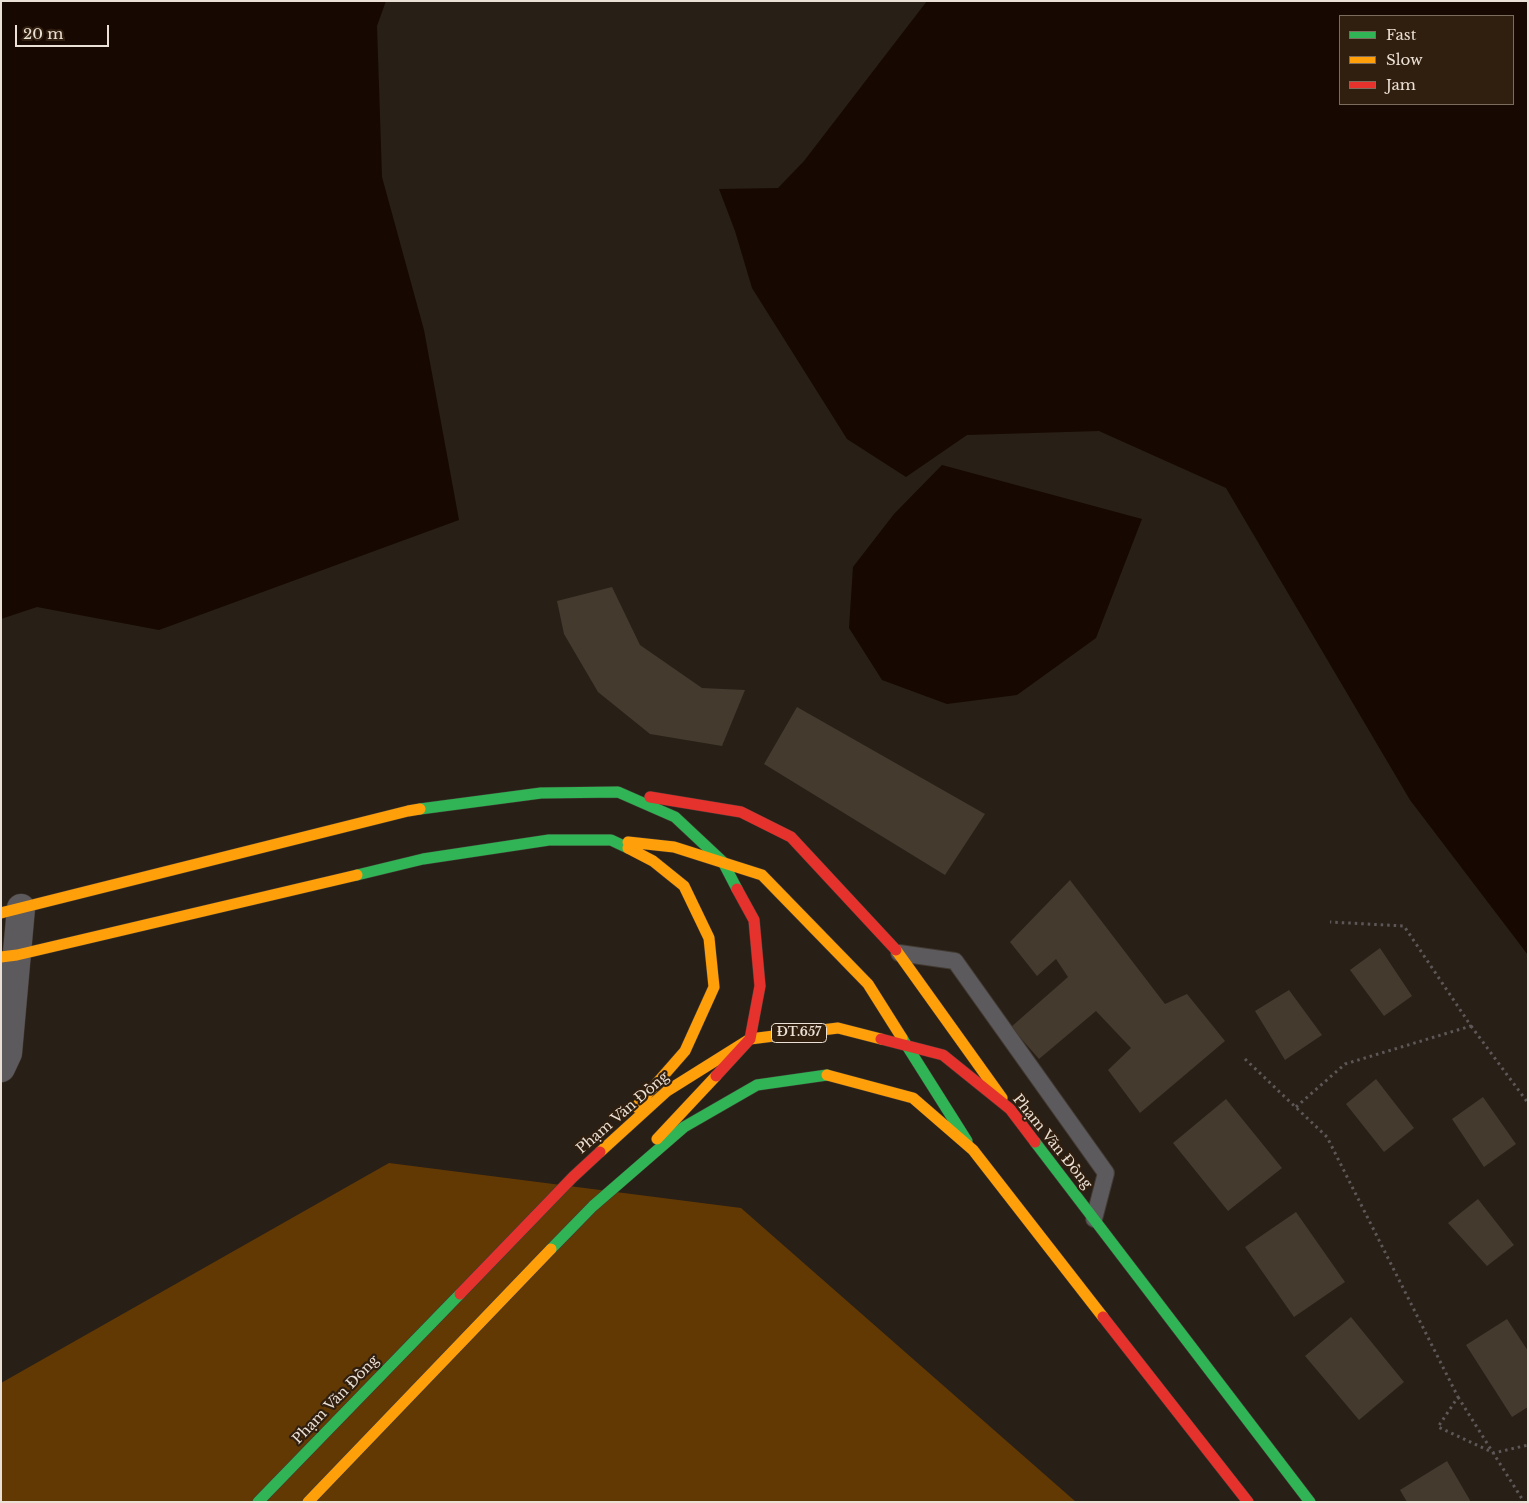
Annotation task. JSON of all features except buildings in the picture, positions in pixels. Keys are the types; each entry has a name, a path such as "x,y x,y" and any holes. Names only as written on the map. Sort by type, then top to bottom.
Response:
{"street":[{"path":"308,1502 593,1206 750,1039 760,986 754,920 723,862 675,817 618,792"},
{"path":"1,1068 8,1053 11,911 408,811 541,794 618,792 741,812 791,837 899,953 1010,1109"},
{"path":"9,956 423,859 549,840 611,840 674,847 762,875 868,984 973,1150 1248,1502"},
{"path":"573,1177 685,1051 714,987 709,938 684,886 653,861 611,840"},
{"name":"Phạm Văn Đồng","path":"258,1502 573,1177 667,1091 750,1039 838,1028 943,1055 1010,1109 1310,1502"},
{"path":"593,1206 684,1127 757,1085 830,1075 913,1098 973,1150"}],"lane":[{"path":"899,953 955,961 1106,1173 1094,1219"}],"path":[{"path":"1330,922 1404,926 1471,1026 1528,1102"},
{"path":"1296,1107 1345,1064 1471,1026"},
{"path":"1246,1060 1327,1137 1458,1397 1524,1502"},
{"path":"1458,1397 1438,1426 1494,1453 1528,1446"}],"shaded area":[{"path":"1,1 386,1 377,26 382,177 424,330 459,520 159,630 37,607 1,619"},
{"path":"927,1 1528,1 1528,955 1410,800 1226,488 1099,431 967,435 906,477 847,439 752,288 735,231 719,189 778,188 804,161"},
{"path":"942,465 1142,519 1096,638 1017,695 947,704 882,680 849,628 853,567 894,514"},
{"path":"389,1163 741,1208 1076,1502 1,1502 1,1383"}],"traffic: fast":[{"path":"420,809 541,793 618,792 675,817 723,862 737,889"},
{"path":"357,875 423,859 549,840 611,840 628,848"},
{"path":"902,1038 967,1141"},
{"path":"551,1249 593,1206 684,1127 757,1085 827,1075"},
{"path":"1035,1142 1310,1502"},
{"path":"258,1502 460,1294"}],"traffic: slow":[{"path":"1,913 420,809"},
{"path":"628,842 674,847 762,875 868,984 902,1038"},
{"path":"628,848 653,861 684,886 709,938 714,987 685,1051 636,1107"},
{"path":"1,957 17,955 357,875"},
{"path":"896,950 1002,1098"},
{"path":"600,1152 667,1091 750,1039 838,1028 881,1039"},
{"path":"827,1075 913,1098 973,1150 1103,1317"},
{"path":"657,1139 716,1076"},
{"path":"308,1502 551,1249"}],"traffic: jam":[{"path":"650,797 741,812 791,837 896,950"},
{"path":"716,1076 750,1039 760,986 754,920 737,889"},
{"path":"881,1039 943,1055 1010,1109 1035,1142"},
{"path":"460,1294 573,1177 600,1152"},
{"path":"1103,1317 1248,1502"}]}
